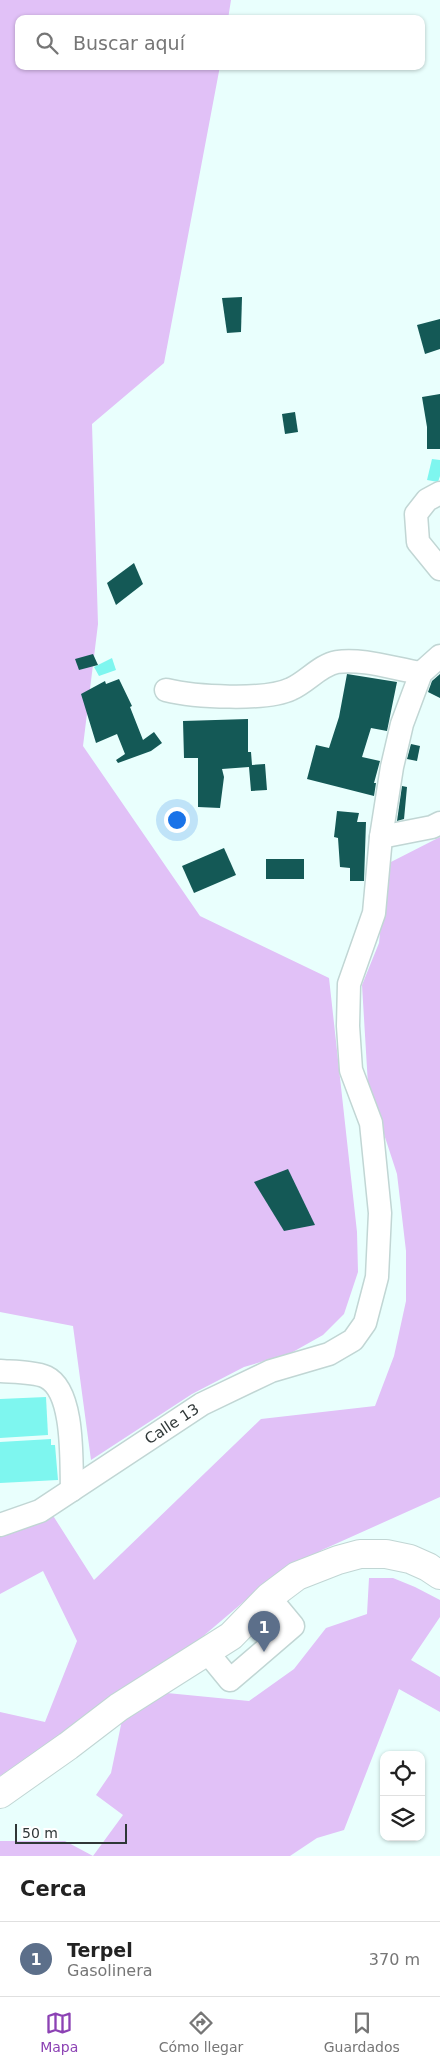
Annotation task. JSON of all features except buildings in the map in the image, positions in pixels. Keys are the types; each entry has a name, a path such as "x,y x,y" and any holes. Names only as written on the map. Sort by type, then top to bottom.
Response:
{"highway":[{"path":"0,1794 119,1707 231,1636 270,1597 298,1576 338,1560 360,1554 386,1554 410,1559 440,1575"}],"street":[{"path":"440,493 427,500 416,514 418,542 440,569"},
{"path":"440,656 421,673 402,724 392,767 381,837 432,827 440,823"},
{"path":"166,690 185,695 270,696 295,688 314,673 335,662 354,660 421,673"},
{"name":"Calle 13","path":"0,1525 40,1511 202,1404 271,1371 329,1354 353,1340 365,1323 378,1277 380,1213 370,1123 352,1070 348,1026 349,984 374,913 381,837"},
{"path":"0,1371 44,1376 52,1380 59,1388 67,1408 72,1490"},
{"path":"207,1652 230,1680 294,1626 270,1597"}],"shaded area":[{"path":"0,0 231,0 229,15 15,15 15,70 219,70 164,363 92,424 98,624 83,746 200,916 329,978 357,1232 358,1272 344,1314 323,1335 291,1353 244,1367 192,1394 91,1460 73,1326 0,1312"},
{"path":"440,837 440,1497 322,1550 254,1593 188,1649 0,1776 0,1712 45,1722 77,1641 43,1571 0,1594 0,1533 52,1514 94,1580 261,1419 375,1406 394,1356 406,1301 406,1251 397,1174 368,1085 362,985 379,943 387,864"},
{"path":"369,1578 393,1578 440,1600 440,1617 411,1660 440,1677 440,1712 399,1689 344,1830 317,1838 290,1856 93,1856 123,1815 96,1795 111,1773 122,1720 167,1693 249,1701 294,1669 326,1628 367,1614"},
{"path":"0,1841 65,1841 93,1856 0,1856"}],"water":[{"path":"432,459 440,460 438,482 427,480"},
{"path":"112,658 116,670 99,676 94,667"},
{"path":"46,1397 48,1435 0,1438 0,1399"},
{"path":"51,1439 51,1445 55,1445 58,1480 0,1483 0,1442"}],"place":[{"name":"Terpel","path":"264,1652"}]}
